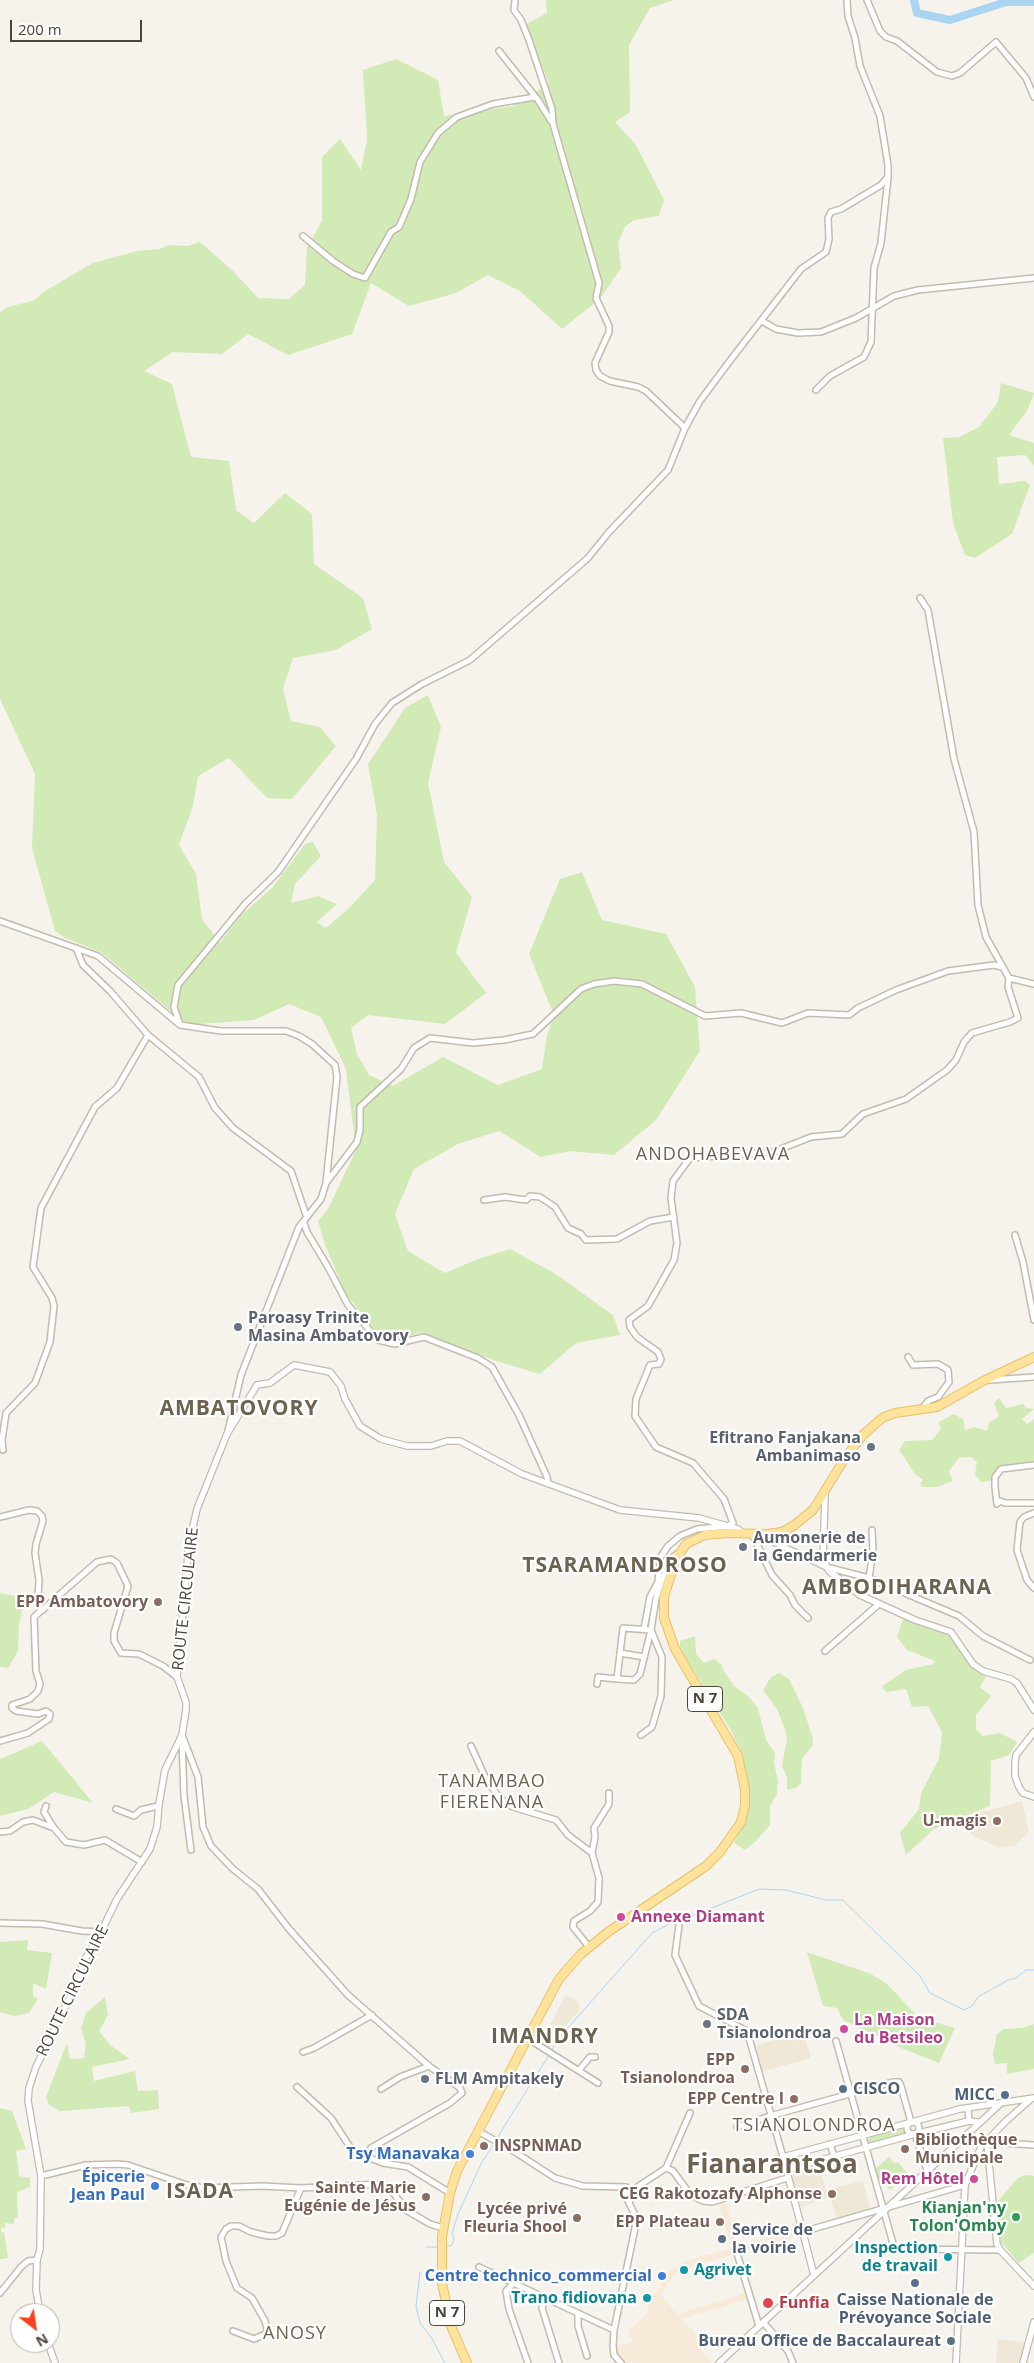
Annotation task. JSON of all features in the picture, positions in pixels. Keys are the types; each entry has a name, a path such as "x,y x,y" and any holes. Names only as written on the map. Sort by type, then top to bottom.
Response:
{"main road":[{"path":"681,1551 686,1544 705,1535 728,1530 755,1534 782,1532 793,1526 813,1510 825,1494 845,1458 875,1424 895,1413 937,1408 947,1404 983,1380 1034,1357"},
{"name":"N 7","path":"467,2363 454,2335 445,2305 441,2271 443,2228 450,2193 457,2171 559,1979 589,1947 686,1880 717,1855 732,1837 741,1822 745,1805 745,1788 738,1756 684,1665 668,1634 664,1618 664,1603 668,1583 681,1551"}],"street":[{"path":"515,0 514,10 521,20 529,40 552,109 553,124 599,283 596,298 609,326 609,332 595,363 596,370 600,376 610,381 638,386 646,391 684,428"},
{"path":"816,390 830,376 864,357 871,342 874,268 881,243 888,178 888,165 880,116 860,66 855,38 848,16 848,0"},
{"path":"867,0 880,31 886,37 897,41 937,72 952,76 960,73 996,42 1026,78 1034,98"},
{"path":"499,51 535,97 553,124"},
{"path":"303,236 352,274 365,278 391,232 399,227 412,199 420,162 438,133 457,118 493,104 535,97"},
{"path":"180,1025 174,1007 178,985 245,904 278,872 356,759 375,724 392,703 422,684 470,660 588,558 609,532 668,470 684,428 700,401 801,269 826,252 829,239 828,218 831,212 841,209 881,185 888,178"},
{"path":"762,321 776,328 791,331 821,332 871,310 894,296 918,290 1034,278"},
{"path":"644,1629 650,1597 658,1582 660,1558 668,1546 680,1536 697,1528 728,1530 734,1523 724,1499 694,1463 684,1457 671,1455 656,1447 635,1416 636,1399 650,1365 659,1364 661,1359 658,1352 637,1337 630,1327 629,1320 648,1306 674,1260 677,1244 671,1198 673,1181 690,1158 699,1156 720,1157 736,1154 755,1155 773,1152 811,1137 842,1134 863,1114 906,1099 926,1086 956,1060 964,1042 972,1033 1018,1018 1008,988 1008,978 986,937 978,905 974,832 954,758 928,610 920,598"},
{"path":"0,921 98,956 180,1025 222,1030 286,1031 299,1036 331,1060 335,1065 338,1077 326,1183 321,1198 306,1215 304,1223 307,1232 348,1305 378,1340 395,1344 424,1337 478,1358 492,1367 522,1422 548,1483"},
{"path":"76,948 83,964 110,990 148,1035 200,1076 215,1108 233,1128 291,1171 306,1215"},
{"path":"326,1183 357,1142 360,1130 360,1107 401,1069 414,1048 430,1038 472,1043 504,1040 533,1034 581,989 594,984 614,981 642,984 705,1016 741,1014 782,1023 808,1013 849,1015 858,1008 896,990 948,971 994,965 1002,967"},
{"path":"1008,978 1034,984"},
{"path":"2,1450 6,1413 35,1383 50,1342 54,1306 52,1298 33,1267 41,1208 94,1107 117,1088 148,1035"},
{"path":"484,1200 505,1197 526,1200 530,1196 540,1197 555,1207 568,1228 581,1234 586,1240 617,1239 650,1221 674,1218"},
{"path":"227,1434 241,1375 299,1227 304,1223"},
{"path":"1015,1235 1023,1262 1034,1320"},
{"path":"908,1357 912,1365 938,1364 948,1370 949,1382 938,1397 928,1401 921,1409"},
{"name":"ROUTE CIRCULAIRE","path":"38,2303 36,2290 37,2260 40,2249 41,2176 28,2101 29,2088 36,2067 72,1993 84,1961 117,1899 150,1849 158,1827 158,1806 165,1770 182,1735 186,1702 177,1677 191,1536 196,1509 227,1434 257,1385 270,1383 294,1365 330,1372 341,1386 360,1426 381,1439 407,1446 430,1446 447,1441 460,1442 498,1462 620,1510 667,1516 685,1515 728,1530"},
{"path":"983,1380 1034,1377"},
{"path":"1034,1465 1001,1469 995,1477 995,1488 998,1504 1000,1502 1034,1503"},
{"path":"825,1494 823,1558 826,1567 850,1588 879,1604 915,1620 950,1632 973,1664 983,1671 1011,1679 1017,1683 1034,1710"},
{"path":"0,1517 29,1510 37,1511 42,1516 43,1522 35,1554 39,1580 38,1596 40,1607 43,1610"},
{"path":"1034,1513 1024,1517 1020,1522 1017,1550 1027,1580 1034,1588"},
{"path":"869,1578 873,1551 872,1530"},
{"path":"755,1534 826,1567 869,1578 959,1616 983,1636 1030,1660"},
{"path":"755,1534 772,1575 790,1595 795,1605 808,1618"},
{"path":"597,1684 598,1677 634,1680 638,1678 651,1630 656,1598 667,1564 681,1551"},
{"path":"0,1741 28,1733 49,1719 50,1714 46,1711 38,1714 16,1711 12,1706 30,1699 38,1691 40,1684 36,1670 34,1617 97,1562 111,1559 117,1563 128,1586 114,1633 114,1641 121,1653 139,1654 163,1666 177,1677"},
{"path":"825,1651 879,1604"},
{"path":"617,1679 624,1628 651,1630"},
{"path":"641,1735 652,1727 661,1696 662,1657 651,1630"},
{"path":"620,1653 644,1657"},
{"path":"1034,1732 1019,1751 1015,1763 1019,1787 1023,1792 1034,1797"},
{"path":"182,1735 184,1796 191,1850"},
{"path":"182,1735 198,1777 204,1827 211,1846 233,1869 258,1889 266,1901 348,1995 429,2066 460,2088 462,2093 450,2103 371,2148 368,2153 369,2158"},
{"path":"471,1746 485,1777 500,1799 513,1807 556,1820 568,1835 592,1853"},
{"path":"589,1947 573,1927 574,1921 590,1911 598,1902 599,1878 592,1853 595,1836 594,1828 609,1804 609,1793"},
{"path":"46,1806 44,1812 66,1842 84,1845 106,1840 142,1862"},
{"path":"116,1810 134,1816 141,1810 158,1806"},
{"path":"0,1832 10,1831 23,1822 33,1820 54,1828"},
{"path":"0,1923 42,1924 82,1931 101,1932"},
{"path":"679,1925 675,1955 699,2006 747,2031 814,2274"},
{"path":"303,2052 314,2048 372,2015"},
{"path":"527,2038 598,2083"},
{"path":"836,2041 894,2247 900,2249 1000,2250"},
{"path":"579,2070 590,2057 595,2057"},
{"path":"381,2089 400,2077 429,2066"},
{"path":"737,2127 770,2116 899,2082 911,2122"},
{"path":"297,2087 331,2118 350,2147 383,2164 408,2167 450,2193"},
{"path":"783,2157 968,2108 1032,2099"},
{"path":"956,2363 965,2185 981,2147 988,2142 1006,2121 1032,2099"},
{"path":"719,2363 978,2122 999,2105"},
{"path":"968,2108 969,2121"},
{"path":"629,2203 637,2187 666,2168 690,2113"},
{"path":"785,2170 915,2134 969,2121 978,2122"},
{"path":"911,2122 908,2124 908,2130 915,2134 928,2170"},
{"path":"911,2122 917,2123 919,2127 915,2134"},
{"path":"478,2131 516,2152 545,2173 571,2184 637,2187"},
{"path":"988,2142 1034,2145"},
{"path":"988,2142 997,2244 1000,2250 1034,2286"},
{"path":"830,2144 834,2156"},
{"path":"41,2176 86,2165 117,2164 128,2165 186,2185 204,2188 262,2186 301,2188 381,2184 388,2187 406,2210 430,2224 443,2228"},
{"path":"666,2168 673,2171 690,2194 703,2201 712,2202 787,2178"},
{"path":"802,2232 965,2185"},
{"path":"621,2363 613,2350 614,2330 636,2228 636,2217 625,2193 626,2187"},
{"path":"233,2331 254,2338 268,2333 265,2321 252,2298 237,2288 226,2261 221,2237 226,2229 231,2226 239,2226 251,2232 268,2236 282,2233 301,2188"},
{"path":"736,2250 761,2324 788,2351 794,2363"},
{"path":"0,2293 28,2260 37,2260"},
{"path":"479,2267 614,2330"},
{"path":"514,2283 506,2291 509,2309 528,2363"},
{"path":"545,2298 542,2308 558,2363"},
{"path":"578,2313 578,2326 587,2356"},
{"path":"1023,2363 1034,2322"}],"shaded area":[{"name":"U-magis","path":"1022,1801 1029,1832 1014,1846 1000,1848 973,1836 965,1825 969,1816"},
{"path":"566,1995 579,2002 580,2009 556,2037 549,2049 540,2043"},
{"path":"803,2032 811,2058 761,2072 754,2046"},
{"name":"CEG Rakotozafy Alphonse","path":"819,2167 826,2190 863,2181 870,2208 837,2219 830,2197 801,2207 791,2175"},
{"path":"725,2199 738,2246 797,2228 799,2235 690,2267 676,2273 671,2278 661,2295 677,2314 745,2293 748,2299 682,2319 696,2334 694,2336 702,2345 699,2348 713,2363 624,2363 618,2356 615,2346 633,2342 628,2331 647,2313 648,2305 671,2269 686,2261 732,2248 718,2202"},
{"path":"998,2339 1025,2342 1020,2363 996,2363"}],"green space":[{"path":"546,0 674,0 650,8 629,45 630,112 615,122 636,145 664,200 659,216 634,220 625,227 618,243 621,268 600,299 562,329 520,291 488,275 456,293 409,306 371,283 352,334 288,355 248,334 222,354 173,352 144,371 172,384 191,457 229,461 236,510 254,523 285,493 312,514 314,564 363,598 372,629 336,650 293,658 283,689 291,721 320,727 336,746 292,799 267,798 229,758 198,776 193,806 179,845 196,874 202,919 220,943 239,917 272,888 305,844 313,842 321,856 295,884 291,903 318,896 337,904 317,922 326,928 349,908 375,880 377,815 368,764 405,708 428,695 441,727 428,783 444,862 472,897 456,953 486,993 445,1024 368,1015 351,1028 357,1054 369,1075 393,1086 443,1057 498,1085 542,1069 547,1035 554,1015 529,954 560,879 582,872 602,920 666,934 695,987 700,1051 656,1120 614,1155 570,1151 541,1157 499,1131 458,1144 414,1169 395,1214 408,1251 445,1273 478,1259 510,1249 554,1273 613,1315 620,1335 576,1343 540,1374 493,1360 422,1332 403,1338 381,1338 346,1294 325,1245 318,1221 328,1209 356,1150 346,1069 321,1017 289,1004 254,1020 187,1025 101,952 65,938 55,931 32,848 35,774 0,699 0,313 7,307 33,301 45,291 93,263 137,251 160,249 169,245 188,246 200,242 233,271 258,298 289,299 305,285 307,247 322,221 322,157 340,139 361,170 367,140 363,70 396,59 438,80 444,116 513,106 549,84 526,24 547,13"},
{"path":"1001,383 1034,393 1027,411 1009,435 1034,443 1034,466 1025,455 997,457 999,484 1025,481 1030,485 1012,534 975,558 965,555 953,523 943,438 959,437 979,427 998,402"},
{"path":"999,1398 1006,1408 1023,1404 1026,1408 1034,1409 1022,1419 1027,1424 1034,1419 1034,1461 1003,1465 990,1481 981,1482 975,1474 977,1462 971,1457 959,1458 949,1471 953,1481 937,1487 922,1487 920,1484 923,1480 915,1474 899,1450 905,1441 932,1440 941,1429 939,1422 954,1414 963,1419 965,1430 974,1427 987,1431 989,1423 999,1416 994,1403"},
{"path":"0,1593 25,1598 19,1624 18,1651 8,1668 0,1667"},
{"path":"903,1619 946,1630 965,1659 986,1676 980,1687 991,1696 976,1715 976,1729 983,1736 1000,1733 1017,1742 1009,1755 991,1761 990,1806 934,1829 906,1855 900,1833 919,1809 921,1793 939,1759 942,1732 928,1706 912,1707 906,1689 886,1692 882,1686 906,1670 933,1664 935,1661 907,1650 897,1637"},
{"path":"695,1636 696,1654 704,1663 714,1659 722,1665 723,1670 734,1686 749,1697 758,1708 766,1740 775,1753 774,1763 778,1781 777,1794 770,1806 770,1825 745,1850 734,1843 743,1826 749,1793 741,1752 730,1729 680,1648 680,1641"},
{"path":"779,1673 789,1679 803,1708 813,1739 812,1746 802,1759 801,1783 796,1788 787,1790 787,1778 782,1766 787,1739 786,1732 777,1709 763,1690 771,1677"},
{"path":"42,1741 93,1803 54,1792 28,1809 0,1816 0,1759"},
{"path":"28,1940 27,1950 52,1953 46,1989 33,1983 33,1996 38,1999 29,2013 15,2016 0,2012 0,1942"},
{"path":"807,1952 871,1974 887,1984 918,2017 955,2028 939,2063 901,2048 843,2020 837,2008 823,2006"},
{"path":"105,1997 108,2015 99,2031 110,2045 130,2059 92,2067 94,2081 135,2071 138,2091 158,2090 159,2109 131,2113 129,2106 60,2111 49,2105 46,2097 67,2043 70,2059 84,2058 86,2044 81,2029 86,2013"},
{"path":"1034,2024 1034,2069 1007,2074 1007,2063 995,2064 993,2054 997,2034 1004,2029 1023,2028"},
{"path":"0,2108 12,2111 26,2149 16,2151 19,2176 30,2178 30,2187 17,2192 18,2218 14,2218 14,2224 5,2223 5,2228 1,2228 1,2232 4,2232 8,2258 0,2259"},
{"path":"902,2128 906,2131 904,2134 871,2144 868,2142 869,2137"},
{"path":"889,2157 894,2163 898,2162 908,2174 890,2190 880,2178 877,2179 875,2169"},
{"name":"Kianjan'ny Tolon'Omby","path":"1026,2175 1034,2176 1034,2253 1019,2263 1001,2242 998,2232 997,2202 1018,2178"}],"waterway":[{"path":"914,0 917,13 950,20 1006,2 1034,2"},
{"path":"551,2051 558,2039 652,1933 673,1922 759,1889 786,1890 826,1900 843,1900 920,1976 930,1993 964,2010 972,2006 978,1997 1008,1980 1016,1978 1026,1970 1034,1970"},
{"path":"497,2138 549,2055"},
{"path":"446,2247 452,2245 454,2239 452,2234 458,2214 481,2164 495,2142"},
{"path":"426,2247 438,2247"},
{"path":"420,2272 416,2306 420,2323 431,2337 445,2363"}],"place":[{"name":"Paroasy Trinite Masina Ambatovory","path":"238,1327"},
{"name":"Efitrano Fanjakana Ambanimaso","path":"871,1447"},
{"name":"Aumonerie de la Gendarmerie","path":"743,1547"},
{"name":"EPP Ambatovory","path":"158,1602"},
{"name":"U-magis","path":"997,1821"},
{"name":"Annexe Diamant","path":"621,1917"},
{"name":"SDA Tsianolondroa","path":"707,2024"},
{"name":"La Maison du Betsileo","path":"844,2029"},
{"name":"EPP Tsianolondroa","path":"745,2069"},
{"name":"FLM Ampitakely","path":"425,2079"},
{"name":"CISCO","path":"843,2089"},
{"name":"MICC","path":"1005,2095"},
{"name":"EPP Centre I","path":"794,2099"},
{"name":"INSPNMAD","path":"484,2146"},
{"name":"Bibliothèque Municipale","path":"905,2149"},
{"name":"Tsy Manavaka","path":"470,2154"},
{"name":"Rem Hôtel","path":"974,2179"},
{"name":"Épicerie Jean Paul","path":"155,2186"},
{"name":"CEG Rakotozafy Alphonse","path":"832,2194"},
{"name":"Sainte Marie Eugénie de Jésus","path":"426,2197"},
{"name":"Kianjan'ny Tolon'Omby","path":"1016,2217"},
{"name":"Lycée privé Fleuria Shool","path":"577,2218"},
{"name":"EPP Plateau","path":"720,2222"},
{"name":"Service de la voirie","path":"722,2239"},
{"name":"Inspection de travail","path":"948,2257"},
{"name":"Agrivet","path":"684,2270"},
{"name":"Centre technico_commercial","path":"662,2276"},
{"name":"Caisse Nationale de Prévoyance Sociale","path":"915,2283"},
{"name":"Trano fidiovana","path":"647,2298"},
{"name":"Funfia","path":"768,2303"},
{"name":"Bureau Office de Baccalaureat","path":"951,2341"}],"district":[{"name":"ANDOHABEVAVA","path":"713,1155"},
{"name":"AMBATOVORY","path":"239,1409"},
{"name":"TSARAMANDROSO","path":"625,1566"},
{"name":"AMBODIHARANA","path":"897,1588"},
{"name":"TANAMBAO FIERENANA","path":"492,1792"},
{"name":"IMANDRY","path":"545,2037"},
{"name":"TSIANOLONDROA","path":"814,2126"},
{"name":"Fianarantsoa","path":"772,2166"},
{"name":"ISADA","path":"200,2192"},
{"name":"ANOSY","path":"295,2334"}]}
